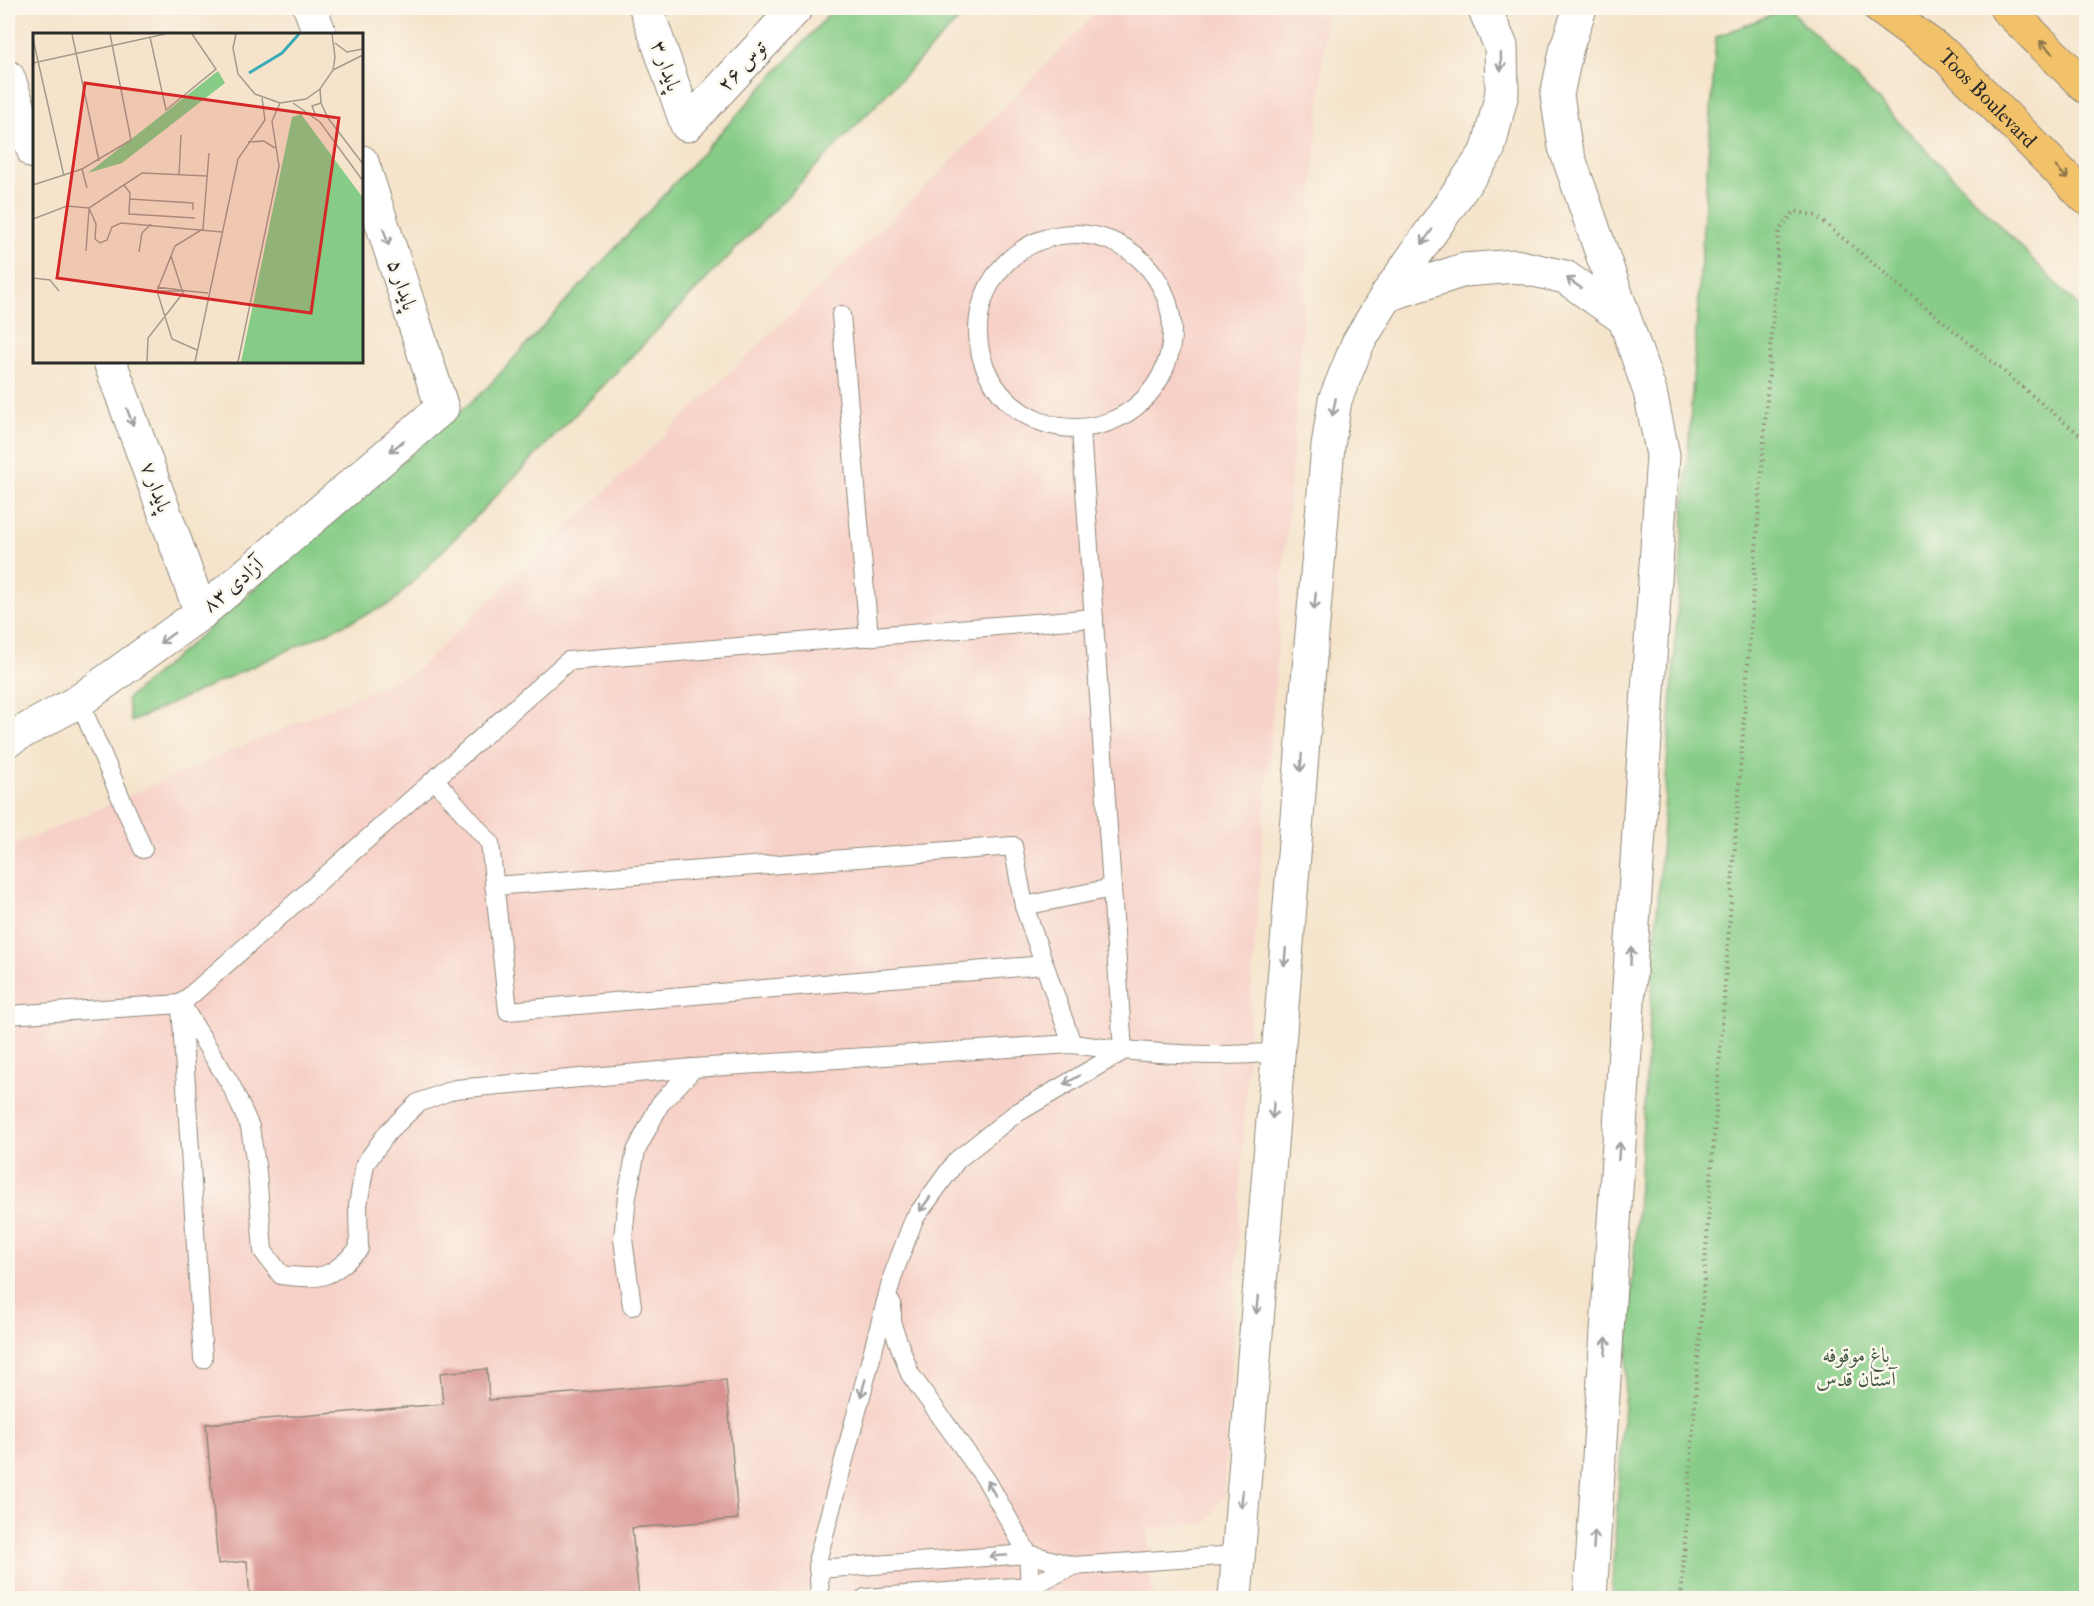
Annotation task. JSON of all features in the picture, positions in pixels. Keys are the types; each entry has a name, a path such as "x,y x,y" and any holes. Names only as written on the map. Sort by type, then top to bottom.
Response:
{"main road":[{"name":"Toos Boulevard","path":"1880,8 1945,55 2086,198"},
{"path":"1906,8 1945,55"},
{"path":"2006,8 2086,87"}],"street":[{"name":"پایدار ۳","path":"646,8 687,125"},
{"name":"توس ۲۶","path":"687,125 796,8"},
{"path":"1235,1599 1277,1052 1328,446 1335,400 1358,344 1387,295 1488,150 1502,93 1501,46 1484,8"},
{"path":"1580,8 1567,47 1557,95 1565,147 1622,317 1650,392 1663,455 1590,1599"},
{"path":"8,77 33,149"},
{"name":"پایدار ۵","path":"363,165 442,408"},
{"path":"1387,295 1464,270 1516,266 1565,277 1622,317"},
{"name":"پایدار ۷","path":"110,363 201,613"},
{"name":"آزادی ۸۳","path":"8,740 79,701 201,613 442,408"}],"lane":[{"path":"1068,233 1099,236 1127,248 1150,268 1166,295 1173,325 1170,356 1158,384 1138,406 1111,422 1081,429 1051,426 1022,414 999,394 983,368 977,338 979,307 998,271 1012,256 1038,240 1068,233"},
{"path":"841,315 869,637"},
{"path":"1081,429 1123,1051"},
{"path":"8,1015 181,1004 568,662 1094,618"},
{"path":"79,701 121,795 142,849"},
{"path":"435,780 490,843 508,1011 1044,964"},
{"path":"494,886 1013,846 1024,906 1072,1044"},
{"path":"1024,906 1112,888"},
{"path":"181,1004 231,1085 250,1127 257,1172 263,1251 280,1275 309,1278 334,1272 359,1249 358,1205 365,1164 388,1132 418,1103 455,1089 694,1068 1072,1044 1123,1051 1248,1055 1277,1052"},
{"path":"181,1004 202,1359"},
{"path":"820,1599 818,1558 893,1275 914,1219 957,1160 1015,1114 1123,1051"},
{"path":"632,1305 623,1239 627,1196 636,1151 660,1104 694,1068"},
{"path":"893,1275 892,1325 910,1374 987,1481 1028,1554 1028,1592"},
{"path":"818,1569 1028,1554 1073,1566 1237,1555"},
{"path":"865,1599 1028,1592 1073,1566"}],"path":[{"path":"1681,1599 1779,230 1795,211 1816,216 2086,440"}],"shaded area":[{"path":"1101,8 1327,8 1252,979 1224,1496 1206,1523 1147,1529 1153,1598 8,1598 8,848 416,671 939,174"}],"green space":[{"path":"835,8 970,8 392,603 131,722 127,699 485,390"},
{"name":"باغ موقوفه آستان قدس","path":"1788,8 2086,314 2086,1598 1611,1598 1716,37"}],"building":[{"path":"487,1369 489,1400 726,1380 738,1519 632,1528 639,1598 250,1598 247,1561 218,1564 206,1424 443,1404 440,1373"}]}
